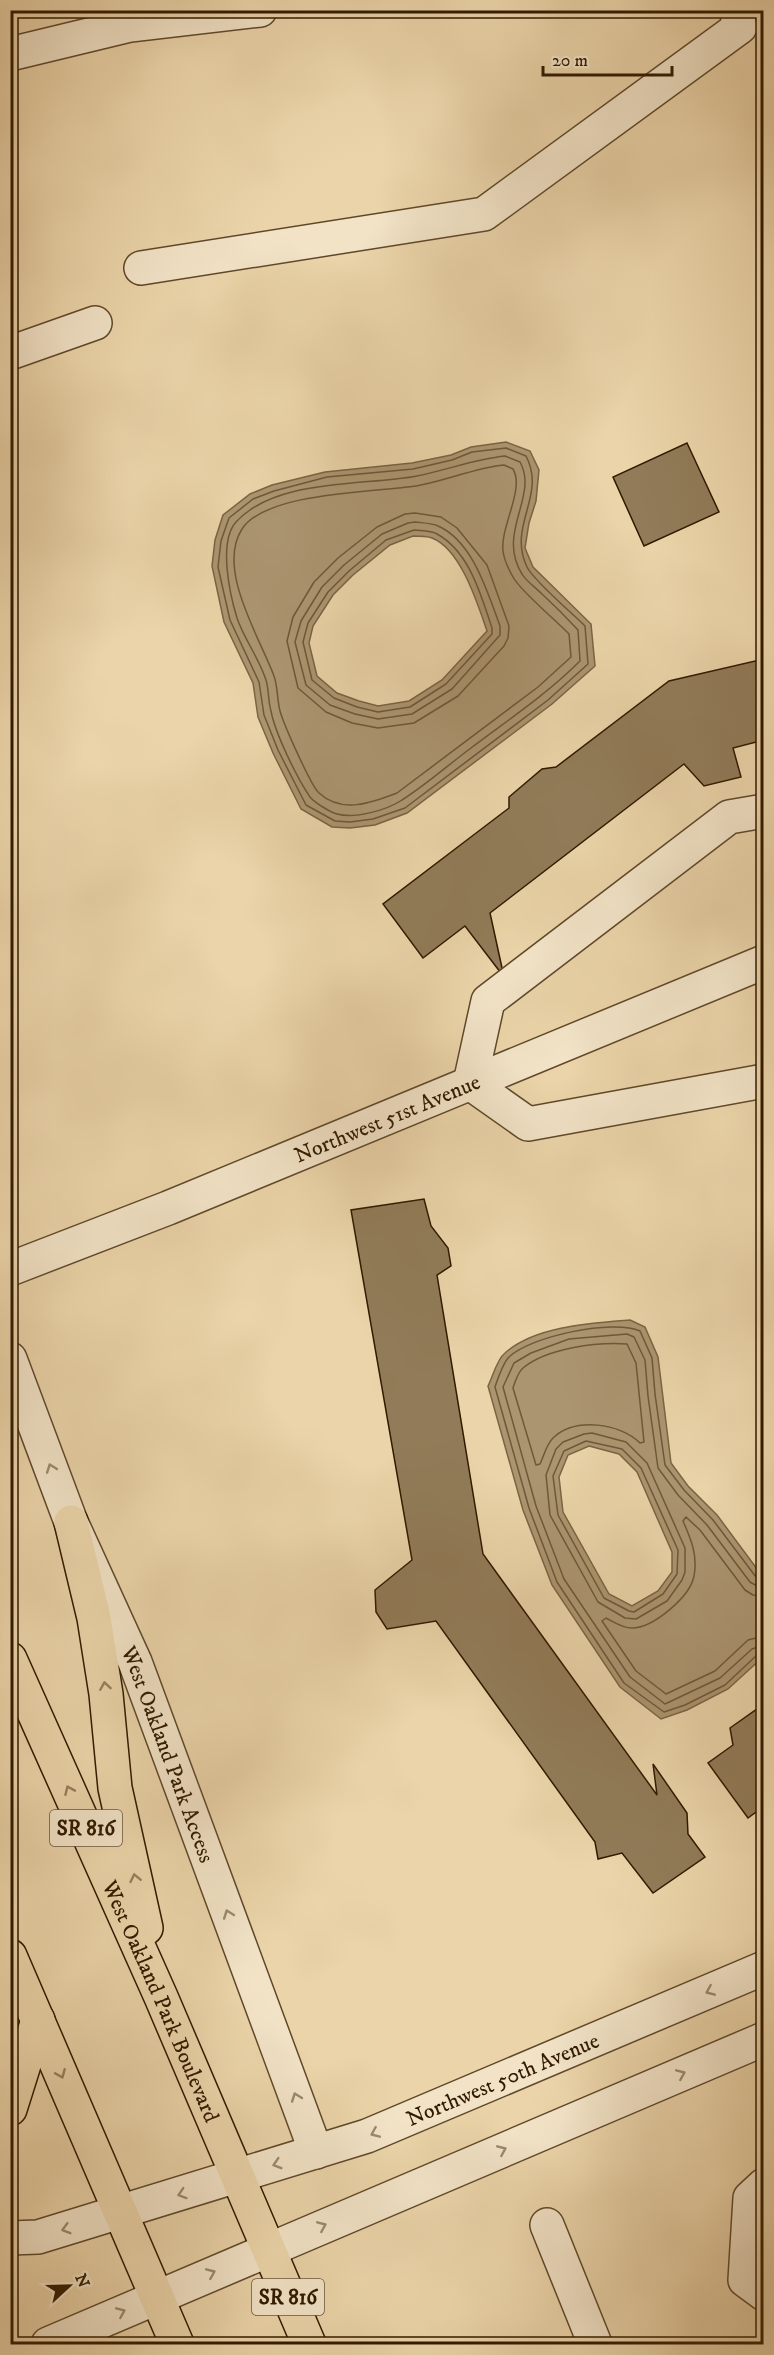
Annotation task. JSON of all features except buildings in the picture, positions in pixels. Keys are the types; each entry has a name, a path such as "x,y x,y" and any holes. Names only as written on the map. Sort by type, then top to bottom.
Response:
{"main road":[{"path":"71,1522 99,1650 106,1694 115,1788 161,1997"},
{"name":"West Oakland Park Boulevard","path":"10,1659 161,1997 309,2344"},
{"path":"10,1956 177,2344"},
{"path":"10,2109 38,2020"}],"street":[{"path":"10,54 130,25 260,10"},
{"path":"141,268 484,214 740,27 736,10"},
{"path":"10,353 95,323"},
{"path":"764,811 729,817 488,1001 470,1083 528,1124 764,1081"},
{"name":"Northwest 51st Avenue","path":"10,1269 168,1208 764,962"},
{"name":"West Oakland Park Access","path":"10,1359 71,1522 135,1662 316,2152"},
{"name":"Northwest 50th Avenue","path":"10,2238 38,2237 367,2136 764,1968"},
{"path":"48,2344 764,2039"},
{"path":"764,2185 750,2198 745,2280 764,2294"},
{"path":"548,2225 595,2344"}],"water":[{"path":"506,442 530,451 539,470 536,501 529,523 525,548 533,567 591,624 595,666 552,704 407,813 375,825 350,828 332,827 301,809 258,717 253,683 224,622 212,566 215,540 223,515 250,494 272,485 325,472 412,463 451,455 471,447","holes":["413,536 432,538 452,554 467,579 487,631 442,680 409,701 378,706 337,693 317,676 309,643 313,626 333,595 353,575 390,545"]},
{"path":"630,1320 645,1327 658,1357 671,1463 688,1486 717,1515 763,1577 763,1657 728,1689 687,1710 661,1719 620,1687 552,1585 523,1510 488,1386 505,1353 532,1337 564,1328","holes":["589,1446 619,1454 637,1472 672,1552 672,1572 658,1591 632,1606 609,1594 563,1512 559,1477 568,1455"]}]}
